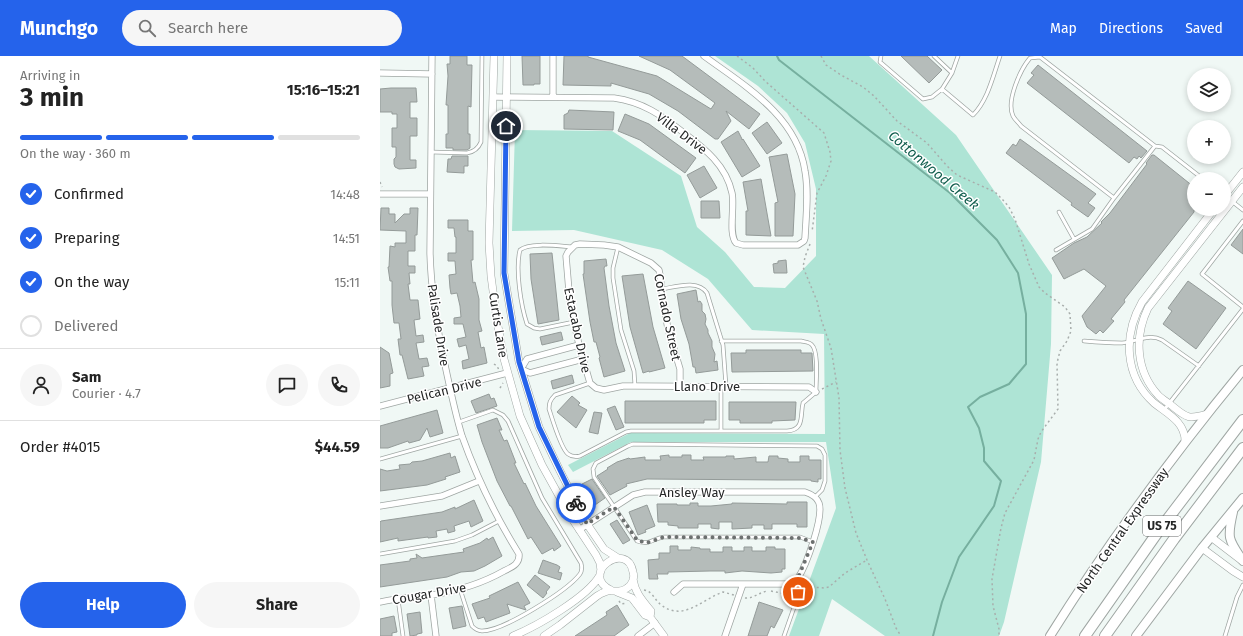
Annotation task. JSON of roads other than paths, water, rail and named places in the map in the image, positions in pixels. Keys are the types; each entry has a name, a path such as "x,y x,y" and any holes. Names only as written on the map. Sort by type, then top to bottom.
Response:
{"highway":[{"name":"US 75","path":"1085,636 1160,529 1243,420"},
{"name":"US 75","path":"1105,636 1182,528 1243,448"}],"main road":[{"name":"North Central Expressway","path":"1050,636 1154,482 1185,441 1243,370"},
{"path":"1136,636 1202,548 1243,498"},
{"path":"1234,509 1229,528 1230,541 1243,561"}],"street":[{"name":"Palisade Drive","path":"432,56 430,194 431,271 441,345 462,436 479,481 499,521 519,554 519,560"},
{"name":"Curtis Lane","path":"494,56 489,243 491,276 497,321 507,373 520,416 542,465 578,530 596,555 600,563 600,573"},
{"name":"Curtis Lane","path":"507,56 504,273 522,369 539,427 560,471 587,524 604,549 618,558"},
{"path":"553,97 554,56"},
{"name":"Villa Drive","path":"493,97 601,97 629,100 659,114 704,147 720,165 732,191 732,236 736,243 743,245 795,246 802,243 805,238 806,176 801,155 793,135 767,104 704,56"},
{"path":"380,74 432,74"},
{"path":"1231,187 1243,172"},
{"path":"1207,414 1195,418 1185,416 1159,395 1147,379 1140,360 1139,339 1143,319 1148,308 1243,187"},
{"path":"380,194 430,194"},
{"path":"1185,441 1185,434 1180,423 1153,402 1140,386 1134,372 1130,356 1129,341 1135,313 1142,302 1209,216"},
{"name":"Cornado Street","path":"572,247 580,244 618,247 655,266 660,275 668,329 680,369 680,386"},
{"name":"Estacabo Drive","path":"572,247 566,256 570,303 579,345 590,383 596,388"},
{"path":"522,369 527,360 579,345"},
{"path":"507,373 522,369 530,373 583,359"},
{"name":"Pelican Drive","path":"380,406 507,373"},
{"name":"Llano Drive","path":"596,388 604,390 623,386 809,387 816,392"},
{"path":"380,506 442,496 479,481"},
{"name":"Ansley Way","path":"578,530 633,495 645,492 805,492 815,497"},
{"path":"674,592 683,584 791,584 796,581 813,542 819,522 820,509 819,503 815,497"},
{"path":"1211,537 1243,561"},
{"path":"1202,548 1243,577"},
{"path":"513,636 537,624 566,606 591,587 606,562 618,558 626,561 632,567 635,596 645,615 650,617 664,636"},
{"name":"Cougar Drive","path":"380,602 430,595 479,584 497,576 515,565 519,560"},
{"path":"600,573 602,583 614,593 635,596"},
{"path":"544,636 597,596 626,589 633,579"},
{"path":"725,636 744,584"},
{"path":"430,595 436,636"},
{"path":"638,636 655,623"}],"lane":[{"path":"431,152 467,153 472,152 479,146 481,142 482,56"},
{"path":"881,56 880,62 922,99 932,97 942,89 952,73 958,56"},
{"path":"934,56 952,73"},
{"path":"942,89 973,115 978,110 986,95 1000,56"},
{"path":"1114,198 1021,126 1013,117 1010,106 1012,97 1030,58 1040,56 1155,146 1162,147 1194,172"},
{"path":"1056,250 1092,228 1155,146"},
{"path":"1232,201 1243,210"},
{"path":"1060,212 1074,239"},
{"path":"1164,410 1243,308 1202,274 1243,220"},
{"path":"572,247 556,245 526,246 520,250 518,261 523,312 527,324 534,328 540,329 574,322"},
{"path":"618,247 613,268 613,278 621,330 634,371 635,386"},
{"path":"662,289 692,285 701,286 704,289 724,355 724,386 721,431"},
{"path":"1084,341 1122,342 1155,337 1162,340 1199,366"},
{"path":"590,383 555,395 550,400 549,404 549,409 563,447 568,454 572,456 580,456 629,431 787,431 795,429 800,423 803,403 816,392 816,356 815,349 812,344 801,341 721,341"},
{"path":"458,422 493,410 503,415 508,421 542,498 582,566 579,574 540,605 502,626 484,631 476,630 472,626 460,589"},
{"path":"380,459 462,436"},
{"path":"813,542 800,538 664,537 657,538 650,542 641,542 637,540 614,507 594,477 593,473 594,466 599,460 633,444 817,446 822,449 825,455 825,481 822,490 815,497"},
{"path":"380,554 455,542 499,521"},
{"path":"784,636 796,603 798,590 796,581"},
{"path":"1225,636 1237,597 1243,585"},
{"path":"398,599 403,636"}],"waterway":[{"name":"Cottonwood Creek","path":"777,56 779,60 950,193 997,240 1018,273 1026,314 1026,364 1009,384 980,397 968,407 979,428 984,448 984,461 1001,481 994,506 959,557 942,602 933,636"}]}
